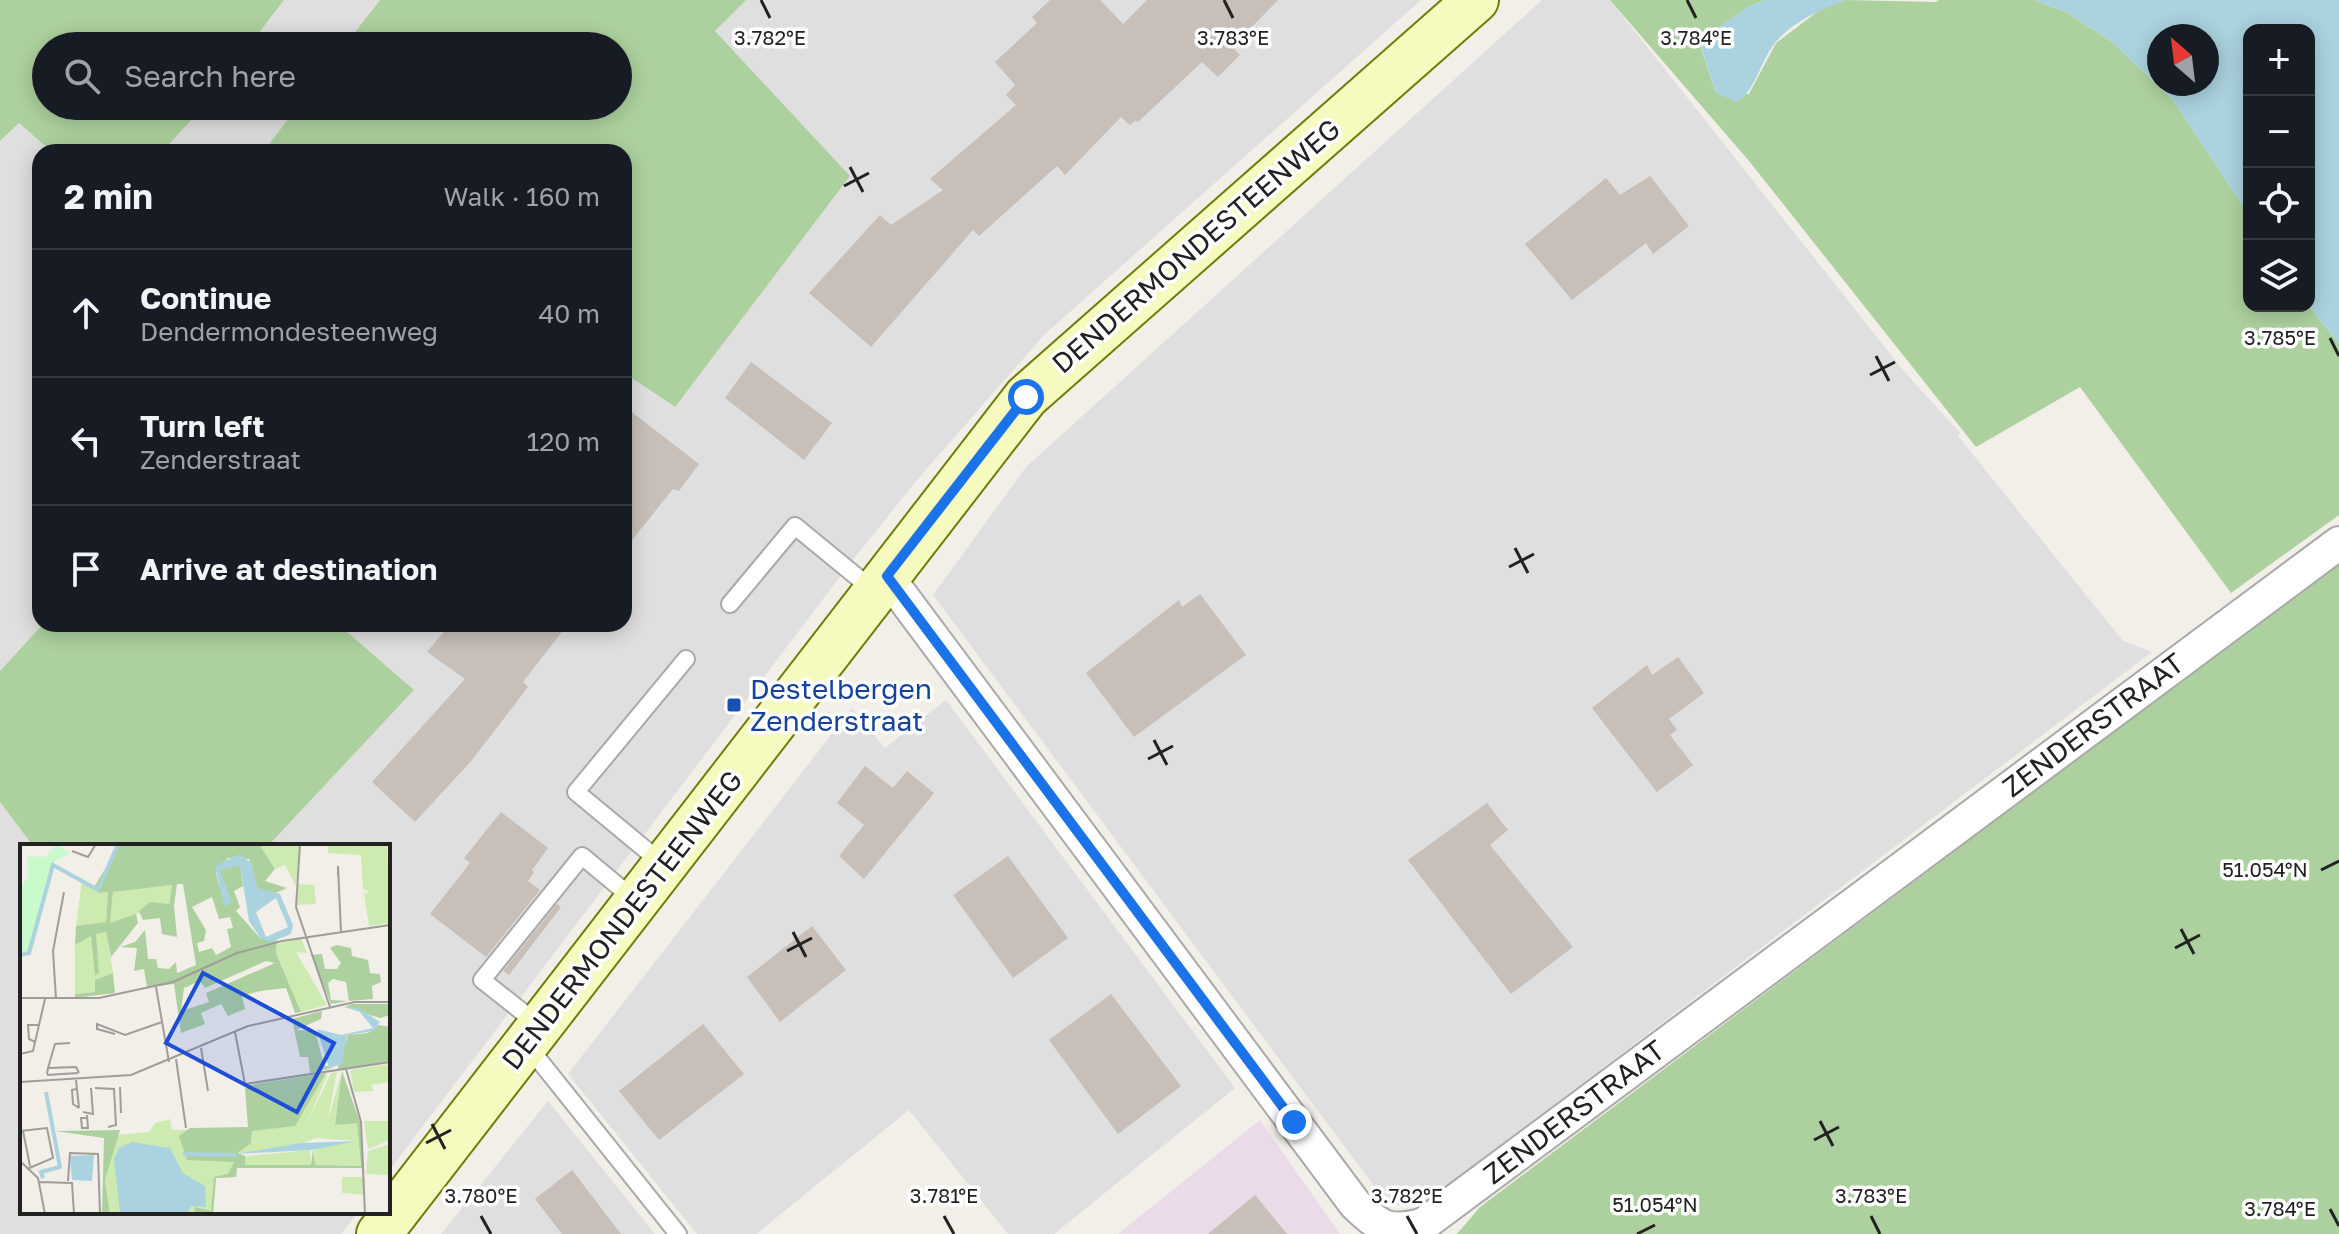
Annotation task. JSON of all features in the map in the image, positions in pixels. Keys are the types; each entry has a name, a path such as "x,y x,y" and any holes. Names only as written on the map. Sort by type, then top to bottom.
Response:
{"main road":[{"name":"DENDERMONDESTEENWEG","path":"379,1234 1026,397 1476,0"}],"street":[{"name":"ZENDERSTRAAT","path":"881,584 1355,1204 1376,1225 1402,1232 1424,1224 2339,543"}],"lane":[{"path":"730,604 795,526 881,584"},
{"path":"664,865 576,792 686,659"},
{"path":"636,901 582,856 482,980 533,1035 678,1234"}],"shaded area":[{"path":"284,0 380,0 355,32 260,32"},
{"path":"746,0 1421,0 1045,334 917,480 852,561 390,1169 390,844 270,844 414,690 347,632 632,632 632,378 674,407 849,176 714,30"},
{"path":"1542,0 1610,0 1903,370 1960,433 1958,436 2123,641 2152,652 1436,1194 1413,1206 1397,1205 1374,1186 933,595 1026,467"},
{"path":"191,120 287,120 269,144 169,144"},
{"path":"19,123 43,144 32,144 32,632 36,632 0,671 0,141"},
{"path":"946,700 1235,1088 1054,1234 1008,1234 909,1110 756,1234 697,1234 568,1074 852,708 885,748"},
{"path":"0,802 32,844 20,844 20,1214 356,1214 341,1234 0,1234"},
{"path":"548,1101 655,1234 441,1234"},
{"path":"1260,1120 1340,1234 1118,1234"}],"green space":[{"path":"0,0 284,0 260,32 32,32 32,120 191,120 169,144 43,144 19,123 0,141"},
{"path":"380,0 746,0 715,31 850,176 675,407 632,378 632,144 269,144 287,120 632,120 632,32 355,32"},
{"path":"1610,0 1766,0 1748,7 1699,42 1716,93 1749,94 1776,43 1821,9 1846,0 2034,0 2068,13 2112,42 2147,75 2147,96 2169,96 2172,99 2243,206 2243,312 2314,312 2339,344 2339,515 2231,593 2080,387 1976,447 1749,161"},
{"path":"2339,563 2339,1234 1457,1234 1480,1207"},
{"path":"36,632 347,632 414,690 270,844 32,844 0,802 0,671"}],"water":[{"path":"1766,0 1846,0 1808,17 1782,35 1770,50 1750,89 1738,102 1716,93 1699,41 1748,7"},
{"path":"2034,0 2339,0 2339,344 2314,312 2315,24 2243,24 2243,206 2169,96 2219,96 2219,24 2147,24 2147,75 2112,42 2068,13"}],"building":[{"path":"1050,0 1100,0 1123,24 1147,0 1278,0 1232,47 1240,55 1218,77 1202,62 1138,122 1130,125 1121,117 1065,175 1057,166 979,236 973,230 871,347 809,293 880,215 891,225 943,190 930,179 1016,105 1006,95 1015,85 995,62 1037,23 1032,17"},
{"path":"1650,176 1689,226 1653,254 1646,243 1572,300 1525,244 1606,178 1620,195"},
{"path":"751,362 832,423 804,460 725,398"},
{"path":"632,412 699,464 679,491 673,489 632,540"},
{"path":"1200,594 1246,655 1134,737 1086,673 1179,600 1182,607"},
{"path":"443,632 562,632 523,682 528,687 472,760 415,822 372,782 465,679 427,652"},
{"path":"1678,657 1704,693 1669,719 1677,730 1670,735 1693,765 1657,792 1592,708 1647,665 1652,675"},
{"path":"865,766 893,788 907,771 934,793 864,879 839,856 864,825 837,803"},
{"path":"1487,803 1508,830 1490,845 1573,947 1511,994 1408,860"},
{"path":"501,812 548,848 528,881 540,890 486,957 430,914 470,863 464,858"},
{"path":"1008,856 1068,938 1013,978 953,895"},
{"path":"557,904 561,907 509,975 503,971"},
{"path":"812,926 846,970 780,1022 747,977"},
{"path":"1111,994 1181,1086 1118,1134 1049,1040"},
{"path":"703,1024 744,1074 659,1140 619,1091"},
{"path":"572,1170 621,1234 562,1234 535,1199"},
{"path":"1255,1195 1287,1234 1208,1234"}],"place":[{"name":"Destelbergen Zenderstraat","path":"734,705"}],"route":[{"path":"1026,397 887,576 1294,1122"}]}
